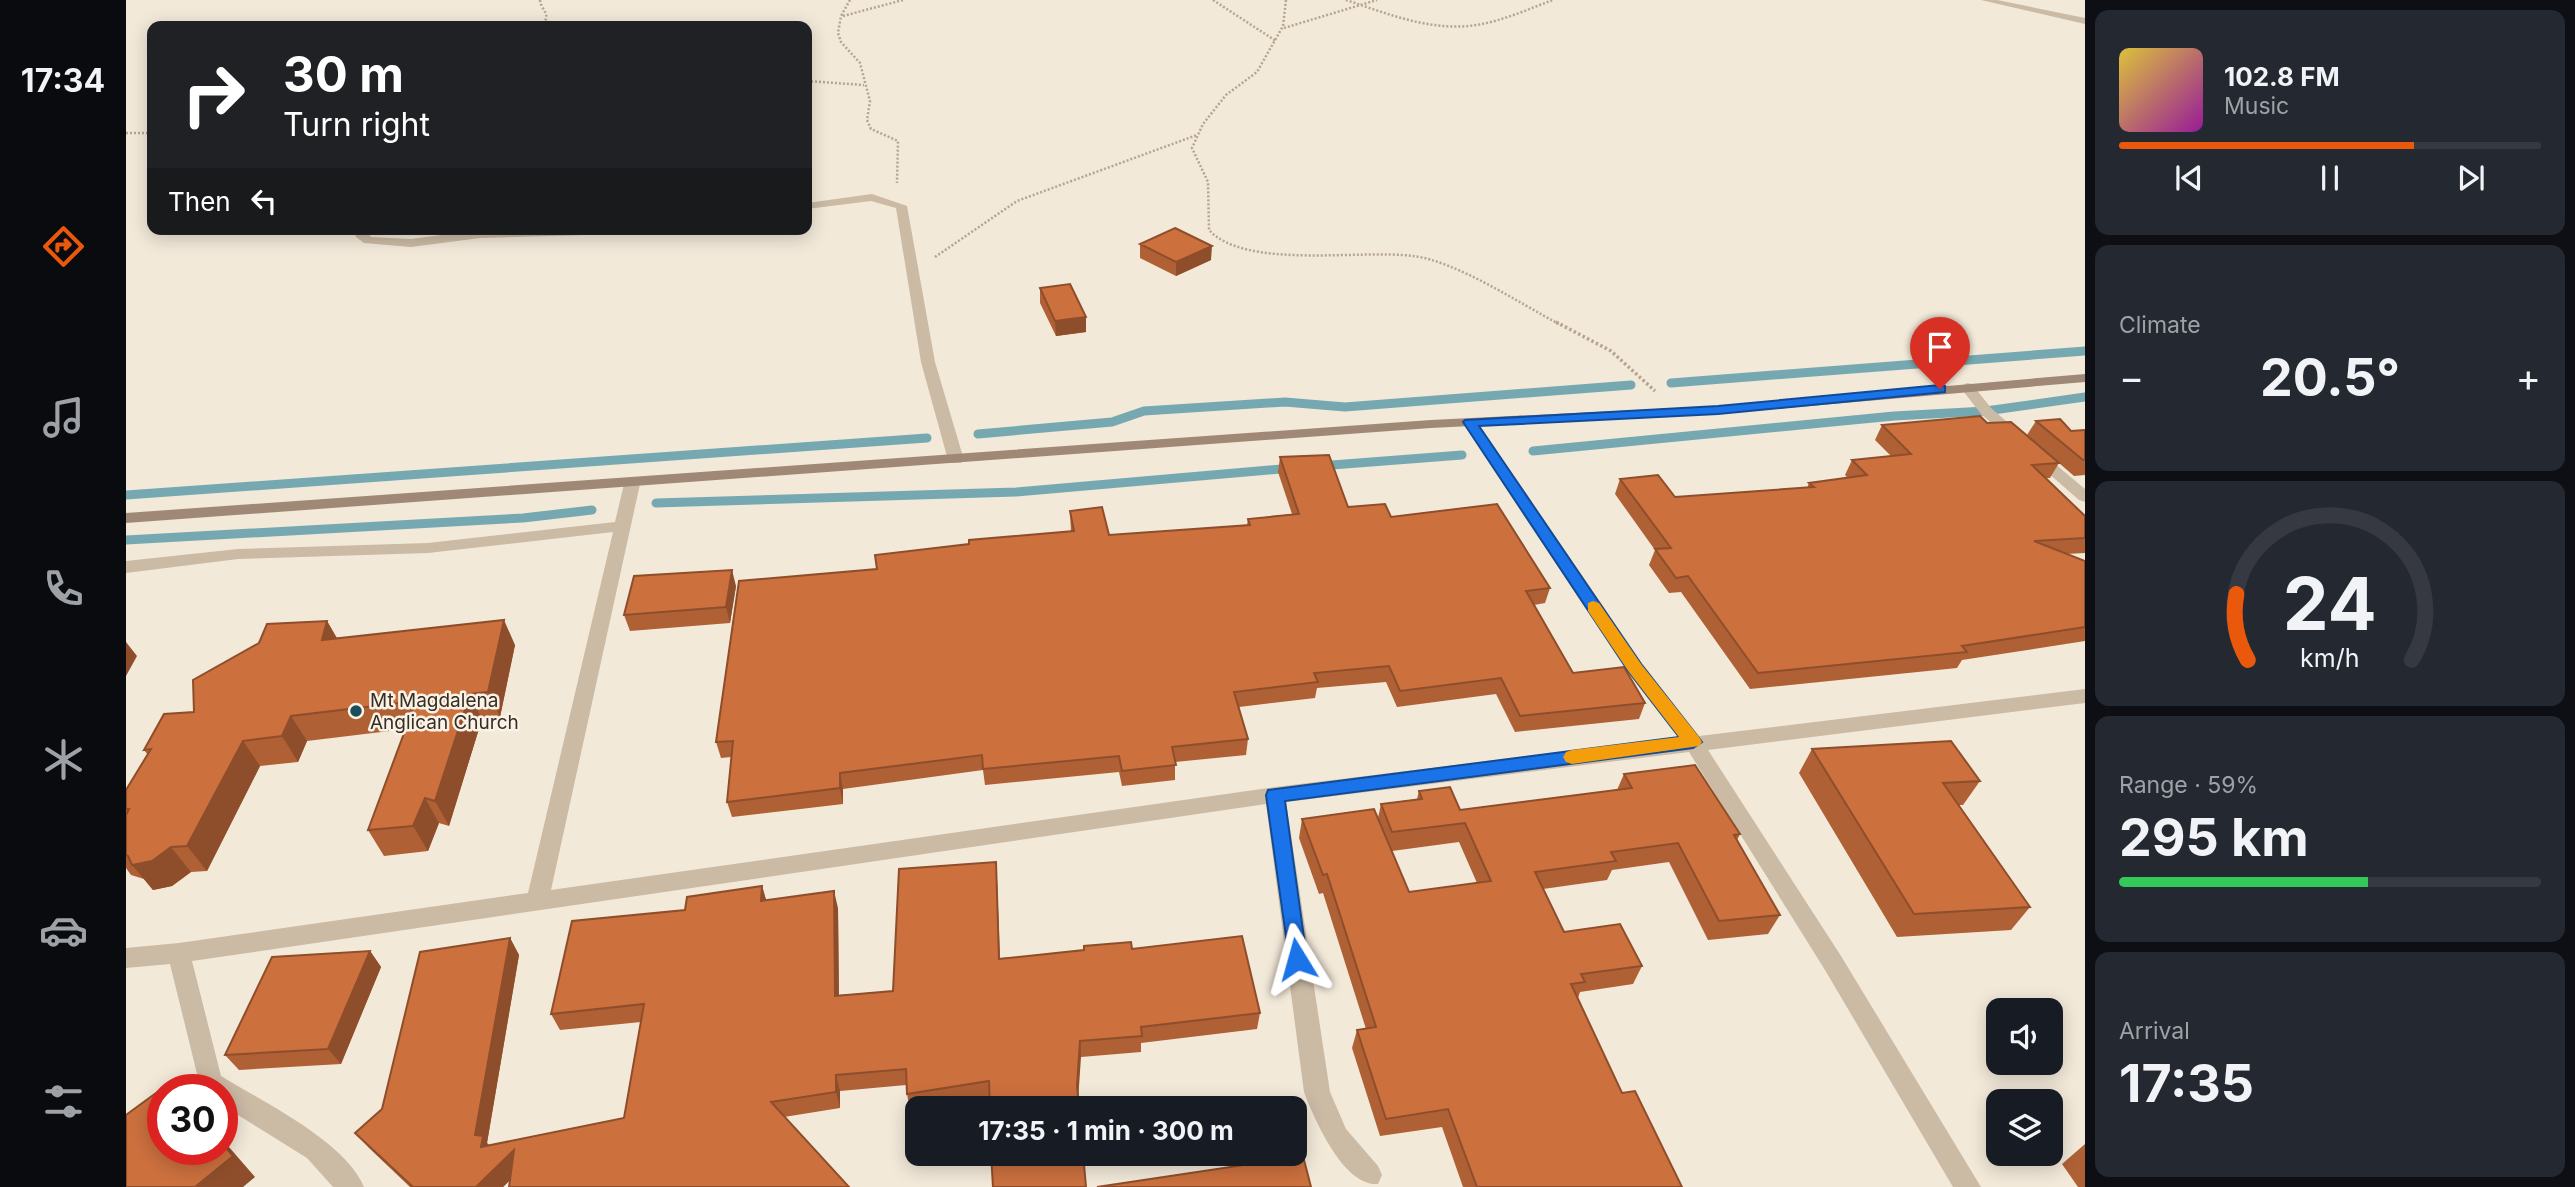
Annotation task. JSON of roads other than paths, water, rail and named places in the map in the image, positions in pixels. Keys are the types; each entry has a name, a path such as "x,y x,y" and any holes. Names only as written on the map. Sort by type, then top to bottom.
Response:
{"main road":[{"path":"126,518 632,484 1470,422 1676,412 2085,378"}],"street":[{"path":"1985,0 2085,21"},
{"path":"812,205 858,197 892,201 901,206 928,362 956,460"},
{"path":"361,235 368,240 386,243 470,235"},
{"path":"1968,387 1986,411 2085,497"},
{"path":"1470,422 1635,668 1693,742 1833,963 1968,1187"},
{"path":"538,899 632,484"},
{"path":"126,568 238,554 428,548 622,526"},
{"path":"126,958 179,953 538,899 1275,795 2085,696"},
{"path":"1275,795 1317,1092 1331,1130 1345,1155 1369,1175"},
{"path":"179,953 211,1083 316,1149 351,1187"}],"waterway":[{"path":"1671,383 2085,351"},
{"path":"978,434 1112,422 1144,411 1285,402 1345,407 1631,385"},
{"path":"1533,451 1894,416 1986,411 2085,397"},
{"path":"126,495 927,438"},
{"path":"1319,466 1462,455"},
{"path":"656,503 1016,492 1292,468"},
{"path":"126,540 523,518 592,510"}],"place":[{"name":"Mt Magdalena Anglican Church","path":"356,711"}]}
